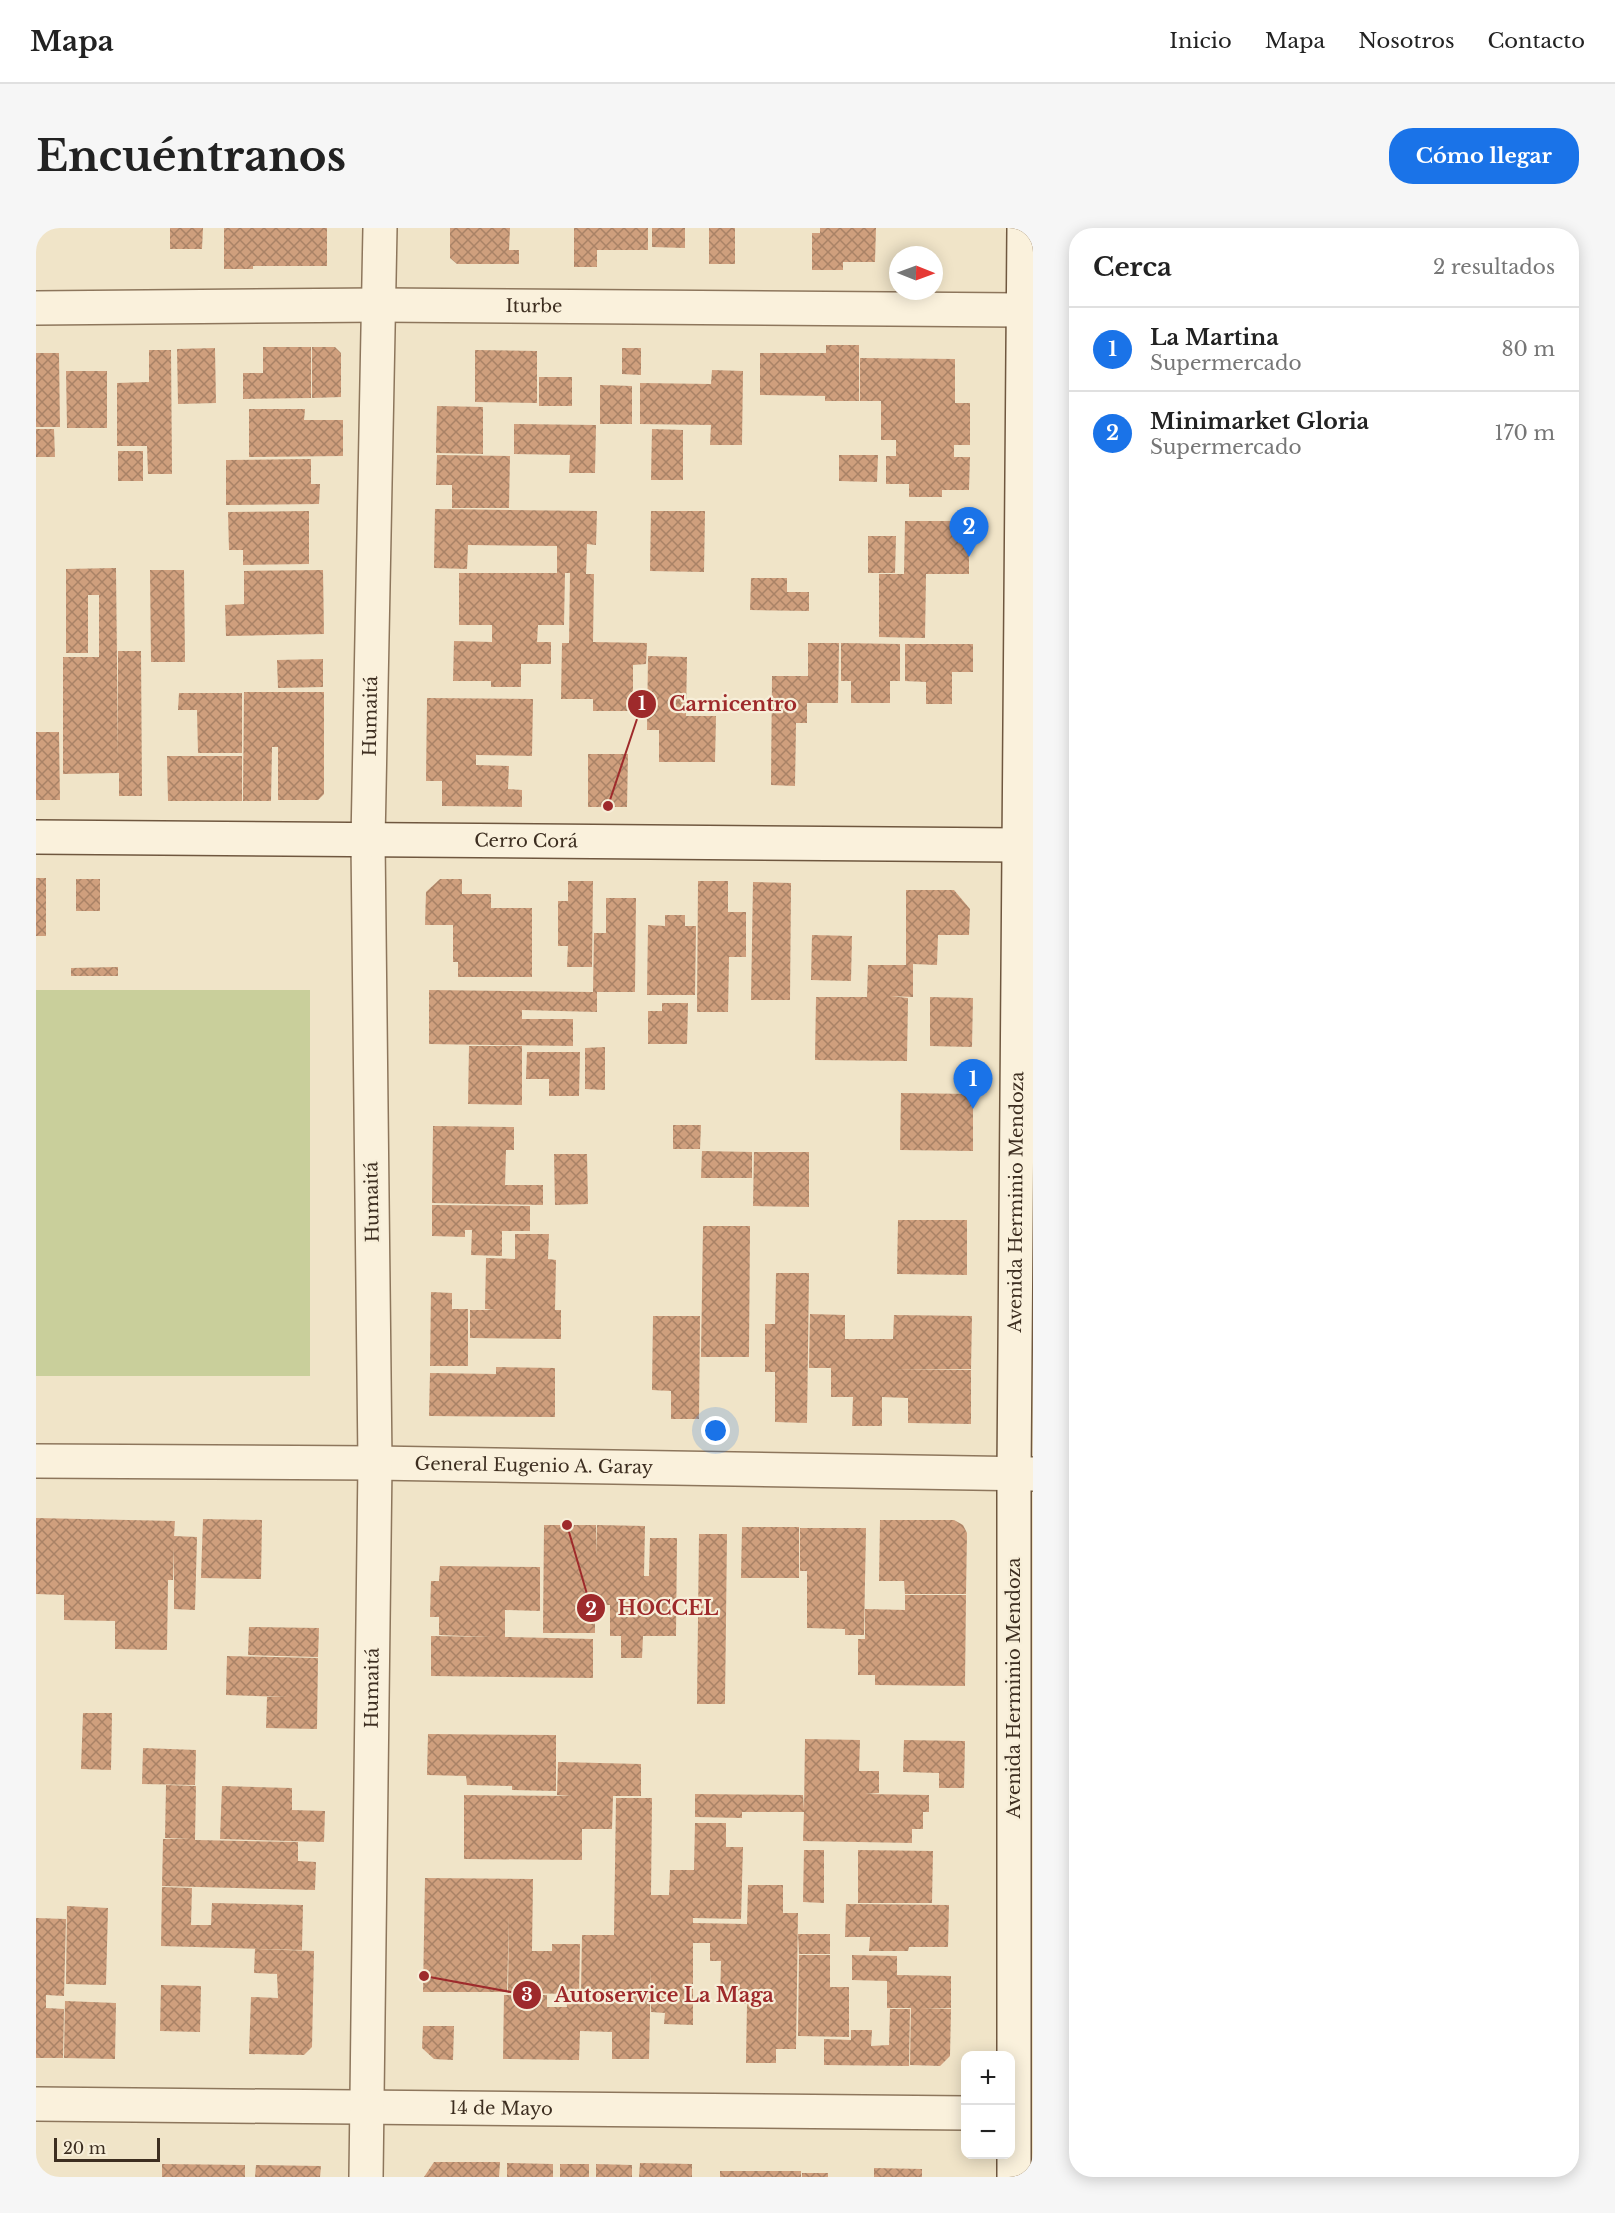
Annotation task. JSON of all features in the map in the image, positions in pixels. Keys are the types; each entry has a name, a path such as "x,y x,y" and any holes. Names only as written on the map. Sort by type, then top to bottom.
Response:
{"street":[{"name":"Humaitá","path":"366,2177 365,2108 375,1462 368,841 380,228"},
{"name":"Avenida Herminio Mendoza","path":"1014,2177 1019,2114 1023,1474 1028,310 1024,228"},
{"name":"Iturbe","path":"36,308 380,305 1028,310"},
{"name":"Cerro Corá","path":"36,837 368,841 1025,833"},
{"path":"1025,833 1033,874"},
{"name":"General Eugenio A. Garay","path":"36,1461 375,1462 1023,1474"},
{"name":"14 de Mayo","path":"36,2104 961,2113"}],"green space":[{"path":"36,990 310,990 310,1376 36,1376"}],"building":[{"path":"170,228 203,228 202,249 170,249"},
{"path":"224,228 327,228 327,266 253,266 253,269 224,269"},
{"path":"450,228 510,228 509,250 519,250 519,264 457,264 450,258"},
{"path":"574,228 648,228 648,250 597,250 597,267 574,267"},
{"path":"652,228 685,228 685,248 652,247"},
{"path":"709,228 735,228 735,264 709,264"},
{"path":"820,228 876,228 875,262 843,262 843,270 812,270 812,233 820,233"},
{"path":"826,345 859,345 859,401 825,401 825,396 760,395 760,353 826,353"},
{"path":"263,347 311,347 311,398 243,399 243,373 263,373"},
{"path":"312,347 335,347 341,353 341,397 312,398"},
{"path":"215,348 216,403 178,404 177,349"},
{"path":"622,348 641,348 641,375 622,374"},
{"path":"149,350 171,350 172,474 148,474 147,446 117,446 117,383 149,382"},
{"path":"475,350 537,351 537,403 475,402"},
{"path":"36,353 59,353 60,427 36,427"},
{"path":"860,358 955,359 955,403 970,403 970,445 954,445 954,457 970,457 969,490 942,490 942,497 909,497 909,484 886,484 886,456 896,456 896,440 881,440 881,401 860,401"},
{"path":"712,370 743,371 742,445 710,445 711,425 640,424 640,383 711,384"},
{"path":"66,371 107,371 107,428 67,428"},
{"path":"539,377 572,377 572,406 539,406"},
{"path":"600,385 632,386 632,424 600,424"},
{"path":"437,406 483,407 483,454 436,453"},
{"path":"249,409 305,409 304,420 343,420 343,456 249,457"},
{"path":"514,424 596,425 595,473 569,473 570,455 514,454"},
{"path":"36,429 54,429 55,457 36,457"},
{"path":"652,429 683,430 683,480 651,480"},
{"path":"118,451 143,451 143,481 118,481"},
{"path":"437,455 510,456 509,508 452,508 452,485 436,485"},
{"path":"839,455 878,455 877,482 839,481"},
{"path":"311,459 311,484 320,484 319,504 226,505 226,460"},
{"path":"435,509 597,511 596,545 587,544 586,574 594,574 593,642 647,643 646,664 633,665 633,711 593,711 593,699 561,699 562,643 569,643 570,573 565,573 564,625 538,625 537,642 551,642 551,664 521,664 521,687 491,687 491,681 453,681 454,641 492,642 492,625 459,625 459,573 557,573 557,546 468,545 467,569 434,568"},
{"path":"309,511 309,564 243,565 243,550 229,550 228,512"},
{"path":"651,511 705,511 704,572 650,571"},
{"path":"905,521 969,521 969,574 926,574 925,638 879,637 879,574 904,574"},
{"path":"868,536 896,536 895,573 868,573"},
{"path":"116,568 118,761 118,651 141,651 142,796 119,796 119,773 63,774 63,657 99,657 99,595 88,595 88,653 66,653 66,569"},
{"path":"150,570 184,570 185,662 151,662"},
{"path":"323,570 324,634 226,636 225,605 244,604 244,571"},
{"path":"751,578 787,578 787,592 809,592 809,611 750,610"},
{"path":"808,643 839,643 838,703 807,703 807,723 796,723 795,786 771,785 772,676 808,676"},
{"path":"841,643 900,644 900,681 890,681 890,703 851,703 851,681 841,681"},
{"path":"905,644 973,644 973,672 952,672 952,704 926,704 926,682 905,681"},
{"path":"648,656 687,657 686,716 716,716 715,762 659,762 659,730 647,730"},
{"path":"323,659 323,687 278,688 277,660"},
{"path":"244,692 324,692 324,794 318,800 278,800 278,747 272,747 271,801 243,801"},
{"path":"179,693 242,693 242,753 198,753 197,710 178,710"},
{"path":"427,698 533,699 532,756 476,755 476,765 509,766 508,789 522,790 522,807 442,806 442,781 426,781"},
{"path":"36,732 59,732 60,800 36,800"},
{"path":"588,754 628,754 627,807 588,807"},
{"path":"167,756 242,756 242,801 168,801"},
{"path":"36,878 46,878 46,936 36,936"},
{"path":"76,879 100,879 100,911 76,911"},
{"path":"440,879 462,879 462,894 491,894 491,908 532,908 532,977 458,977 458,962 453,962 453,925 425,925 426,892"},
{"path":"568,881 593,881 592,967 567,967 568,946 558,946 558,901 568,901"},
{"path":"698,881 728,881 728,912 746,912 746,957 729,957 728,1012 697,1012"},
{"path":"753,882 791,883 790,1000 751,1000"},
{"path":"906,890 954,890 970,909 969,935 938,935 937,965 913,964 913,997 890,996 908,998 907,1061 815,1060 816,997 867,997 868,965 906,965"},
{"path":"606,898 636,898 635,992 597,992 597,1012 522,1010 522,1019 573,1019 573,1046 429,1044 429,990 593,992 594,933 606,933"},
{"path":"665,915 685,915 685,926 696,926 695,995 647,995 648,925 665,926"},
{"path":"812,935 852,936 851,981 811,980"},
{"path":"118,967 118,976 71,976 71,968"},
{"path":"930,997 973,998 972,1047 930,1046"},
{"path":"662,1003 688,1003 687,1044 648,1044 648,1011 662,1011"},
{"path":"469,1046 522,1046 522,1105 468,1104"},
{"path":"605,1047 605,1090 585,1089 585,1048"},
{"path":"527,1052 580,1052 579,1096 549,1096 549,1079 526,1079"},
{"path":"901,1093 973,1094 973,1151 900,1150"},
{"path":"673,1125 701,1125 700,1149 673,1149"},
{"path":"433,1126 514,1127 514,1150 506,1150 505,1185 543,1185 543,1205 432,1203"},
{"path":"702,1151 752,1152 752,1178 701,1178"},
{"path":"754,1152 809,1152 809,1207 753,1206"},
{"path":"554,1154 587,1154 588,1204 555,1205"},
{"path":"432,1205 530,1206 530,1231 502,1231 502,1256 471,1255 472,1230 465,1230 465,1237 432,1236"},
{"path":"898,1220 967,1220 967,1275 897,1274"},
{"path":"703,1226 750,1226 749,1357 701,1357"},
{"path":"515,1234 549,1234 548,1259 556,1260 555,1310 561,1310 561,1339 470,1338 470,1310 495,1310 485,1309 486,1258 515,1259"},
{"path":"776,1273 809,1273 807,1423 775,1422 775,1372 765,1372 765,1324 775,1324"},
{"path":"431,1292 452,1293 452,1309 468,1309 468,1366 430,1366"},
{"path":"810,1314 845,1315 845,1339 893,1339 894,1315 972,1316 971,1369 892,1370 971,1370 971,1424 908,1423 908,1398 882,1397 882,1426 852,1426 853,1397 831,1397 831,1368 809,1368"},
{"path":"653,1316 700,1316 699,1419 671,1419 671,1391 652,1390"},
{"path":"496,1367 555,1368 555,1417 429,1416 430,1373 496,1374"},
{"path":"36,1518 175,1521 174,1536 197,1537 195,1610 174,1609 174,1546 173,1580 168,1580 167,1650 115,1649 115,1621 64,1620 64,1595 36,1594"},
{"path":"203,1519 262,1520 261,1579 201,1578"},
{"path":"880,1520 954,1520 963,1525 967,1533 966,1594 905,1594 904,1581 879,1581"},
{"path":"544,1525 596,1525 596,1557 597,1525 645,1526 644,1576 649,1576 650,1538 677,1538 676,1636 643,1636 642,1658 621,1658 621,1636 610,1636 610,1605 595,1605 595,1633 543,1633"},
{"path":"742,1527 799,1527 799,1578 741,1578"},
{"path":"800,1528 866,1528 864,1635 845,1635 845,1629 807,1628 807,1571 800,1571"},
{"path":"699,1534 727,1534 725,1704 697,1704"},
{"path":"440,1566 540,1567 540,1611 505,1610 505,1637 593,1639 593,1678 431,1676 431,1636 494,1637 439,1635 439,1617 430,1617 431,1581 439,1581"},
{"path":"905,1595 966,1595 965,1686 875,1685 875,1675 858,1675 858,1639 865,1639 865,1609 905,1610"},
{"path":"249,1627 319,1628 318,1657 248,1655"},
{"path":"227,1656 318,1658 317,1729 266,1728 267,1697 288,1697 226,1695"},
{"path":"83,1713 112,1713 111,1770 81,1769"},
{"path":"428,1734 556,1735 556,1791 512,1790 512,1786 467,1785 466,1776 427,1775"},
{"path":"805,1739 860,1740 859,1771 879,1771 879,1793 865,1794 929,1795 929,1812 923,1812 923,1829 912,1829 912,1843 803,1841 804,1812 742,1812 742,1818 695,1817 695,1794 803,1795 804,1810"},
{"path":"904,1740 965,1741 964,1788 939,1788 939,1773 903,1772"},
{"path":"143,1748 196,1750 195,1785 142,1784"},
{"path":"558,1762 641,1764 641,1796 613,1796 612,1829 582,1829 582,1860 464,1859 464,1795 572,1796 557,1795"},
{"path":"166,1785 196,1786 195,1840 298,1842 298,1861 316,1862 315,1890 162,1886 163,1839 191,1839 165,1838"},
{"path":"222,1786 292,1788 292,1810 325,1811 324,1842 220,1839"},
{"path":"616,1798 652,1798 651,1895 669,1895 670,1870 694,1870 695,1823 726,1823 726,1847 743,1847 741,1919 693,1918 693,1923 747,1924 748,1885 783,1885 783,1913 798,1913 796,2049 776,2049 776,2063 746,2063 747,2004 720,2004 721,1961 710,1961 710,1943 693,1943 693,2025 664,2024 665,2013 651,2012 651,1968 649,2059 612,2059 612,2032 580,2031 579,2060 503,2059 504,1995 547,1995 547,2007 567,2007 566,1995 581,1995 582,1935 614,1935"},
{"path":"804,1850 824,1850 824,1903 803,1902"},
{"path":"858,1850 933,1851 932,1903 858,1903"},
{"path":"425,1878 533,1879 532,1951 552,1951 552,1944 580,1944 579,1994 508,1993 509,1915 507,1992 423,1992"},
{"path":"162,1887 192,1888 191,1925 211,1925 212,1903 303,1905 302,1950 161,1946"},
{"path":"846,1904 949,1905 948,1947 909,1947 908,1951 869,1951 870,1937 845,1937"},
{"path":"67,1906 108,1908 106,1985 66,1984"},
{"path":"36,1918 66,1919 64,1996 46,1995 46,2008 64,2009 63,2058 36,2058"},
{"path":"798,1934 830,1934 830,1954 799,1954"},
{"path":"255,1949 314,1951 312,2047 304,2055 249,2054 251,1997 278,1998 277,1974 254,1973"},
{"path":"799,1955 830,1955 830,1987 849,1987 849,2037 798,2036"},
{"path":"852,1955 897,1956 897,1975 951,1976 951,2008 922,2008 951,2009 950,2056 940,2066 910,2065 911,2008 887,2008 887,1981 852,1980"},
{"path":"161,1985 201,1986 200,2032 160,2031"},
{"path":"65,2001 116,2003 115,2059 64,2058"},
{"path":"890,2009 910,2009 909,2066 824,2065 824,2039 851,2040 851,2030 872,2030 871,2046 889,2045"},
{"path":"423,2026 454,2026 453,2060 434,2059 422,2048"},
{"path":"434,2162 500,2162 499,2177 424,2177"},
{"path":"507,2163 553,2164 553,2177 507,2177"},
{"path":"640,2163 692,2164 692,2177 639,2177"},
{"path":"162,2164 245,2165 245,2177 162,2177"},
{"path":"560,2164 589,2164 589,2177 560,2177"},
{"path":"596,2164 632,2165 632,2177 596,2177"},
{"path":"256,2165 321,2166 320,2177 255,2177"},
{"path":"874,2168 922,2169 922,2177 874,2177"},
{"path":"720,2171 801,2171 801,2177 720,2177"},
{"path":"802,2173 828,2173 828,2177 802,2177"}],"place":[{"name":"Minimarket Gloria","path":"969,557"},
{"name":"Carnicentro","path":"608,806"},
{"name":"La Martina","path":"973,1109"},
{"name":"HOCCEL","path":"567,1525"},
{"name":"Autoservice La Maga","path":"424,1976"}]}
